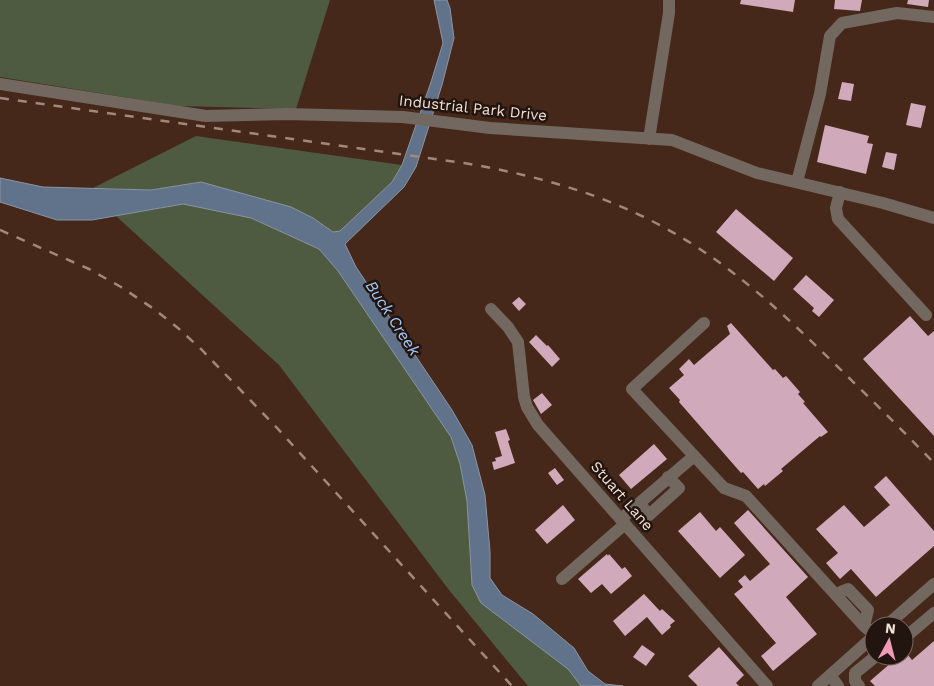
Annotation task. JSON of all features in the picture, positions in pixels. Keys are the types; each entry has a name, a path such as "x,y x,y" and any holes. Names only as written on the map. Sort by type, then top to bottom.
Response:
{"street":[{"path":"649,139 669,13 669,0"},
{"path":"797,182 820,94 830,36 842,23 897,13 934,17"},
{"name":"Industrial Park Drive","path":"0,84 206,116 287,114 403,116 490,128 672,140 757,174 840,192 934,218"},
{"path":"840,192 836,208 838,219 926,315"},
{"name":"Stuart Lane","path":"491,309 508,327 518,342 524,397 527,407 538,425 767,686"},
{"path":"704,323 632,389 724,488 746,496 864,624"},
{"path":"562,579 640,504 649,515 679,488 668,477 694,456"},
{"path":"901,616 934,585"},
{"path":"914,630 934,613"},
{"path":"818,686 864,639"},
{"path":"859,686 855,681 855,673 864,666"},
{"path":"830,675 838,686"}],"green space":[{"path":"0,0 330,0 296,109 179,106 0,77"},
{"path":"196,136 402,165 392,182 340,231 333,232 313,218 201,182 151,190 93,188"},
{"path":"183,204 251,218 319,249 338,271 451,437 460,464 467,501 472,585 537,645 569,669 581,686 528,686 449,590 279,365 116,216"}],"water":[{"path":"434,0 447,0 450,8 454,38 442,85 416,167 404,187 345,244 356,267 452,410 472,445 485,495 490,552 490,578 502,595 533,614 574,648 588,671 605,684 623,686 581,686 568,669 481,603 472,585 467,501 460,464 451,437 338,271 319,249 251,218 183,204 92,220 57,220 0,202 0,178 43,187 151,190 201,182 291,207 313,218 333,232 340,231 392,182 402,165 443,43"}],"building":[{"path":"741,0 795,0 793,12 740,4"},
{"path":"835,0 862,0 860,11 834,9"},
{"path":"908,0 929,0 928,7 907,4"},
{"path":"842,82 854,84 851,101 838,99"},
{"path":"911,103 926,106 921,128 906,125"},
{"path":"825,125 869,136 867,143 873,144 866,174 817,162"},
{"path":"886,152 897,154 894,170 882,167"},
{"path":"736,209 793,258 774,281 716,232"},
{"path":"806,275 834,300 819,317 812,311 814,308 793,289"},
{"path":"519,297 526,304 519,311 512,303"},
{"path":"910,316 928,336 934,331 934,436 863,359"},
{"path":"731,323 773,370 775,369 783,378 786,376 800,392 798,394 805,402 803,403 828,432 820,436 781,469 783,471 765,486 764,484 758,489 743,472 741,473 669,388 684,375 679,369 689,359 694,365 730,334 727,326"},
{"path":"536,335 560,359 552,367 529,342"},
{"path":"542,393 552,405 541,414 533,400"},
{"path":"506,429 515,463 494,470 492,462 496,461 495,458 502,456 495,432"},
{"path":"654,444 667,459 631,489 619,475"},
{"path":"555,468 564,480 557,485 548,473"},
{"path":"886,476 934,531 934,546 876,597 851,569 840,579 826,563 838,553 816,529 844,505 864,527 890,505 874,487"},
{"path":"563,505 575,520 547,544 535,530"},
{"path":"748,510 808,577 786,597 817,634 773,671 761,656 776,643 734,594 743,587 738,581 745,575 750,581 770,564 734,523"},
{"path":"700,512 716,531 720,527 745,555 720,578 678,531"},
{"path":"607,554 622,569 625,567 632,576 611,594 602,584 591,593 578,579"},
{"path":"644,594 660,611 662,609 675,621 662,635 647,617 625,636 613,621"},
{"path":"934,641 934,686 875,686 870,681 887,666 914,666 914,658"},
{"path":"642,645 655,654 646,666 633,657"},
{"path":"719,647 744,675 736,683 739,686 698,686 688,676"}],"railway":[{"path":"0,98 464,163 516,173 592,195 665,228 737,276 780,312 934,463"},
{"path":"0,230 89,269 121,287 178,328 201,349 278,429 512,686"}],"water label":[{"name":"Buck Creek","path":"393,318"}]}
